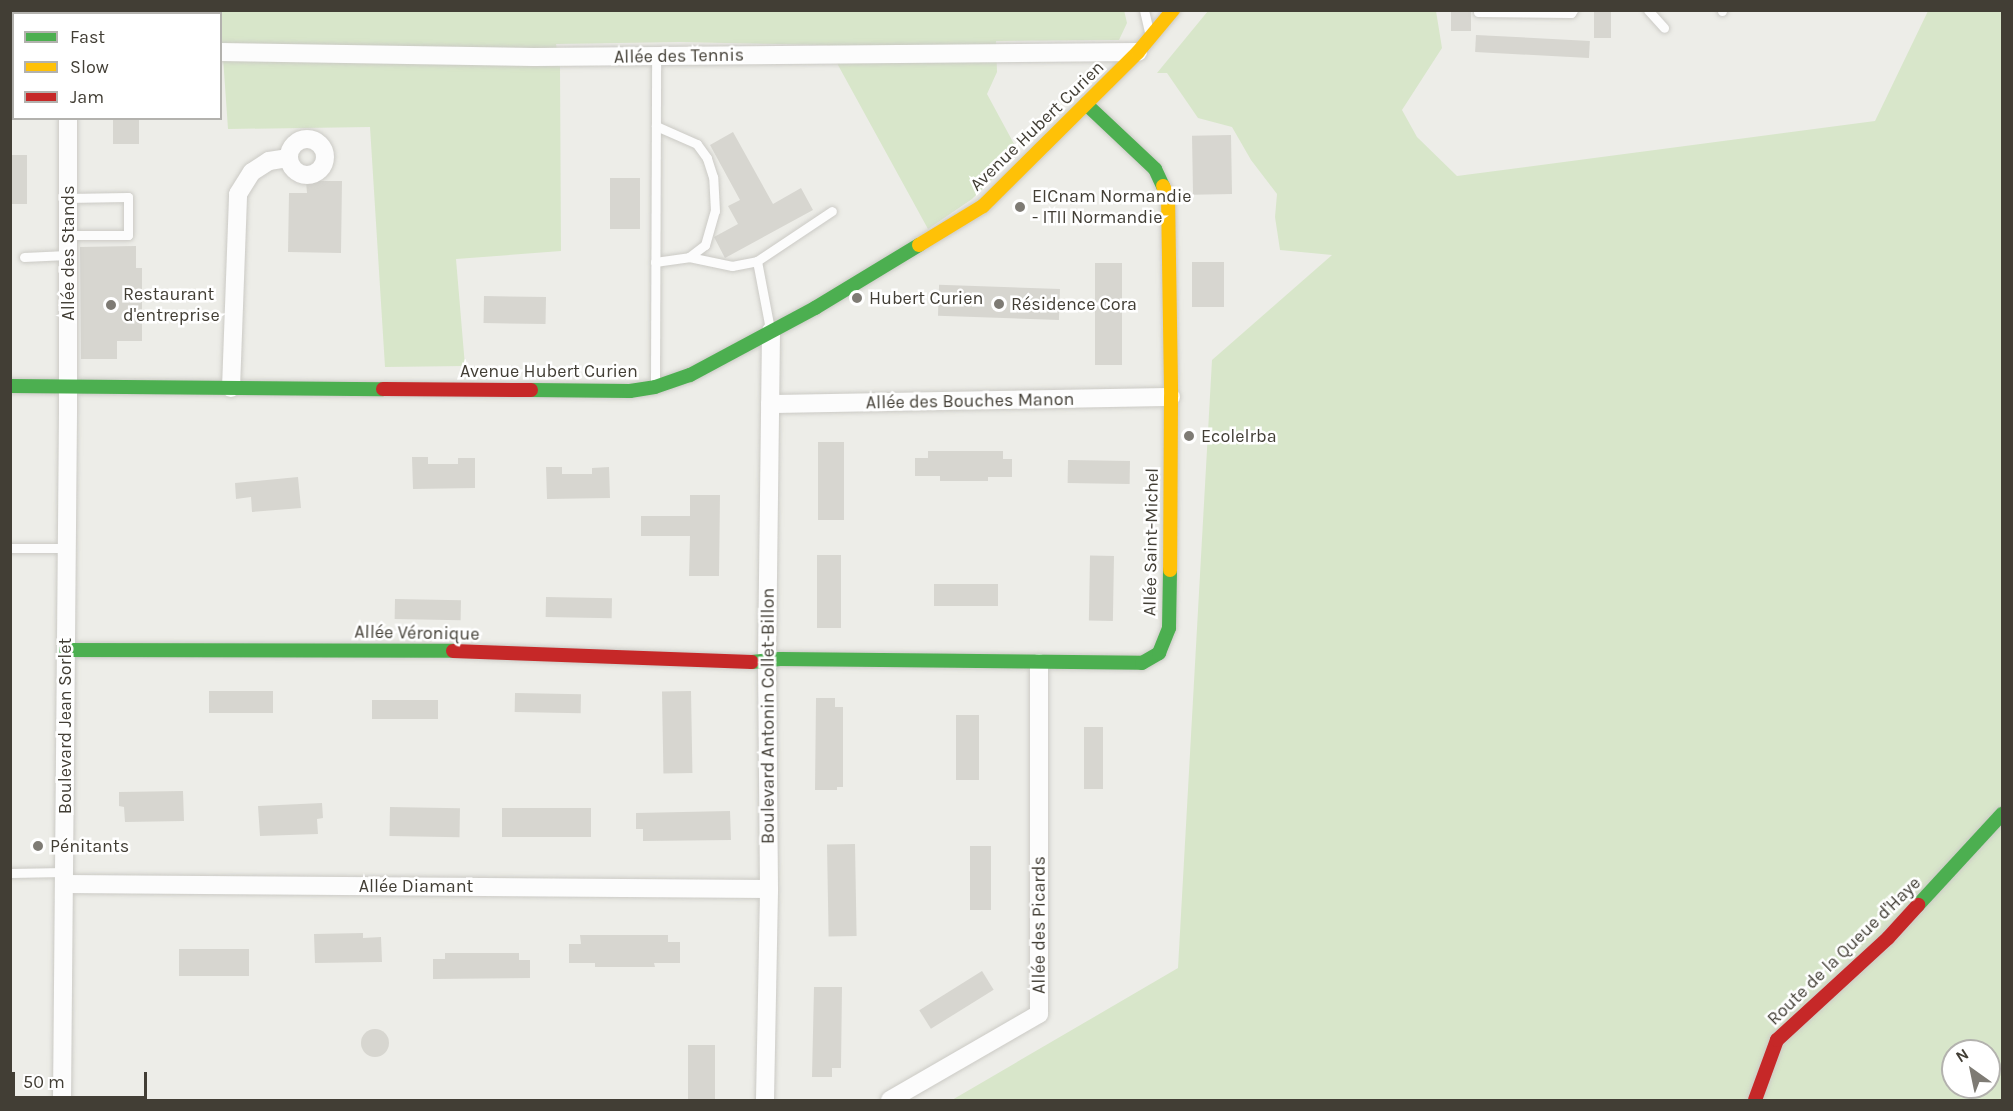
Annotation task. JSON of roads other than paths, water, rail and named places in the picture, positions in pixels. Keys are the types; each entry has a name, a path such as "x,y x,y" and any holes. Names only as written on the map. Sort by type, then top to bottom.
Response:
{"street":[{"name":"Avenue Hubert Curien","path":"10,386 630,391 655,387 690,375 868,278 983,206 1138,52 1173,10"},
{"name":"Allée des Tennis","path":"222,52 534,57 1138,52"},
{"name":"Allée Saint-Michel","path":"767,660 1142,663 1159,653 1169,628 1171,397 1168,196 1155,169 1086,104"},
{"name":"Allée des Stands","path":"68,120 68,387"},
{"path":"231,388 238,194 252,172 269,161 289,158"},
{"name":"Boulevard Antonin Collet-Billon","path":"765,1101 769,889 767,660 771,331"},
{"name":"Boulevard Jean Sorlet","path":"62,1101 68,387"},
{"name":"Allée des Bouches Manon","path":"770,404 1171,397"},
{"name":"Allée Véronique","path":"66,650 444,651 752,662 767,660"},
{"name":"Allée des Picards","path":"890,1101 1039,1014 1039,663"},
{"name":"Route de la Queue d'Haye","path":"1755,1101 1777,1040 1888,938 2002,814"},
{"name":"Allée Diamant","path":"64,878 769,889"}],"lane":[{"path":"1144,10 1150,38"},
{"path":"1478,12 1571,13 1573,10"},
{"path":"1648,10 1664,28"},
{"path":"655,387 656,56"},
{"path":"656,126 697,144 707,158 712,177 714,211 705,245 690,257"},
{"path":"67,198 128,197 128,235 67,235"},
{"path":"656,262 690,257 732,266 757,261 832,211"},
{"path":"24,256 67,255"},
{"path":"757,261 771,331"},
{"path":"10,548 66,548"},
{"path":"10,873 64,878"}],"place":[{"name":"EICnam Normandie - ITII Normandie","path":"1020,207"},
{"name":"Hubert Curien","path":"857,298"},
{"name":"Résidence Cora","path":"999,304"},
{"name":"Restaurant d'entreprise","path":"111,305"},
{"name":"Ecolelrba","path":"1189,436"},
{"name":"Pénitants","path":"38,846"}]}
